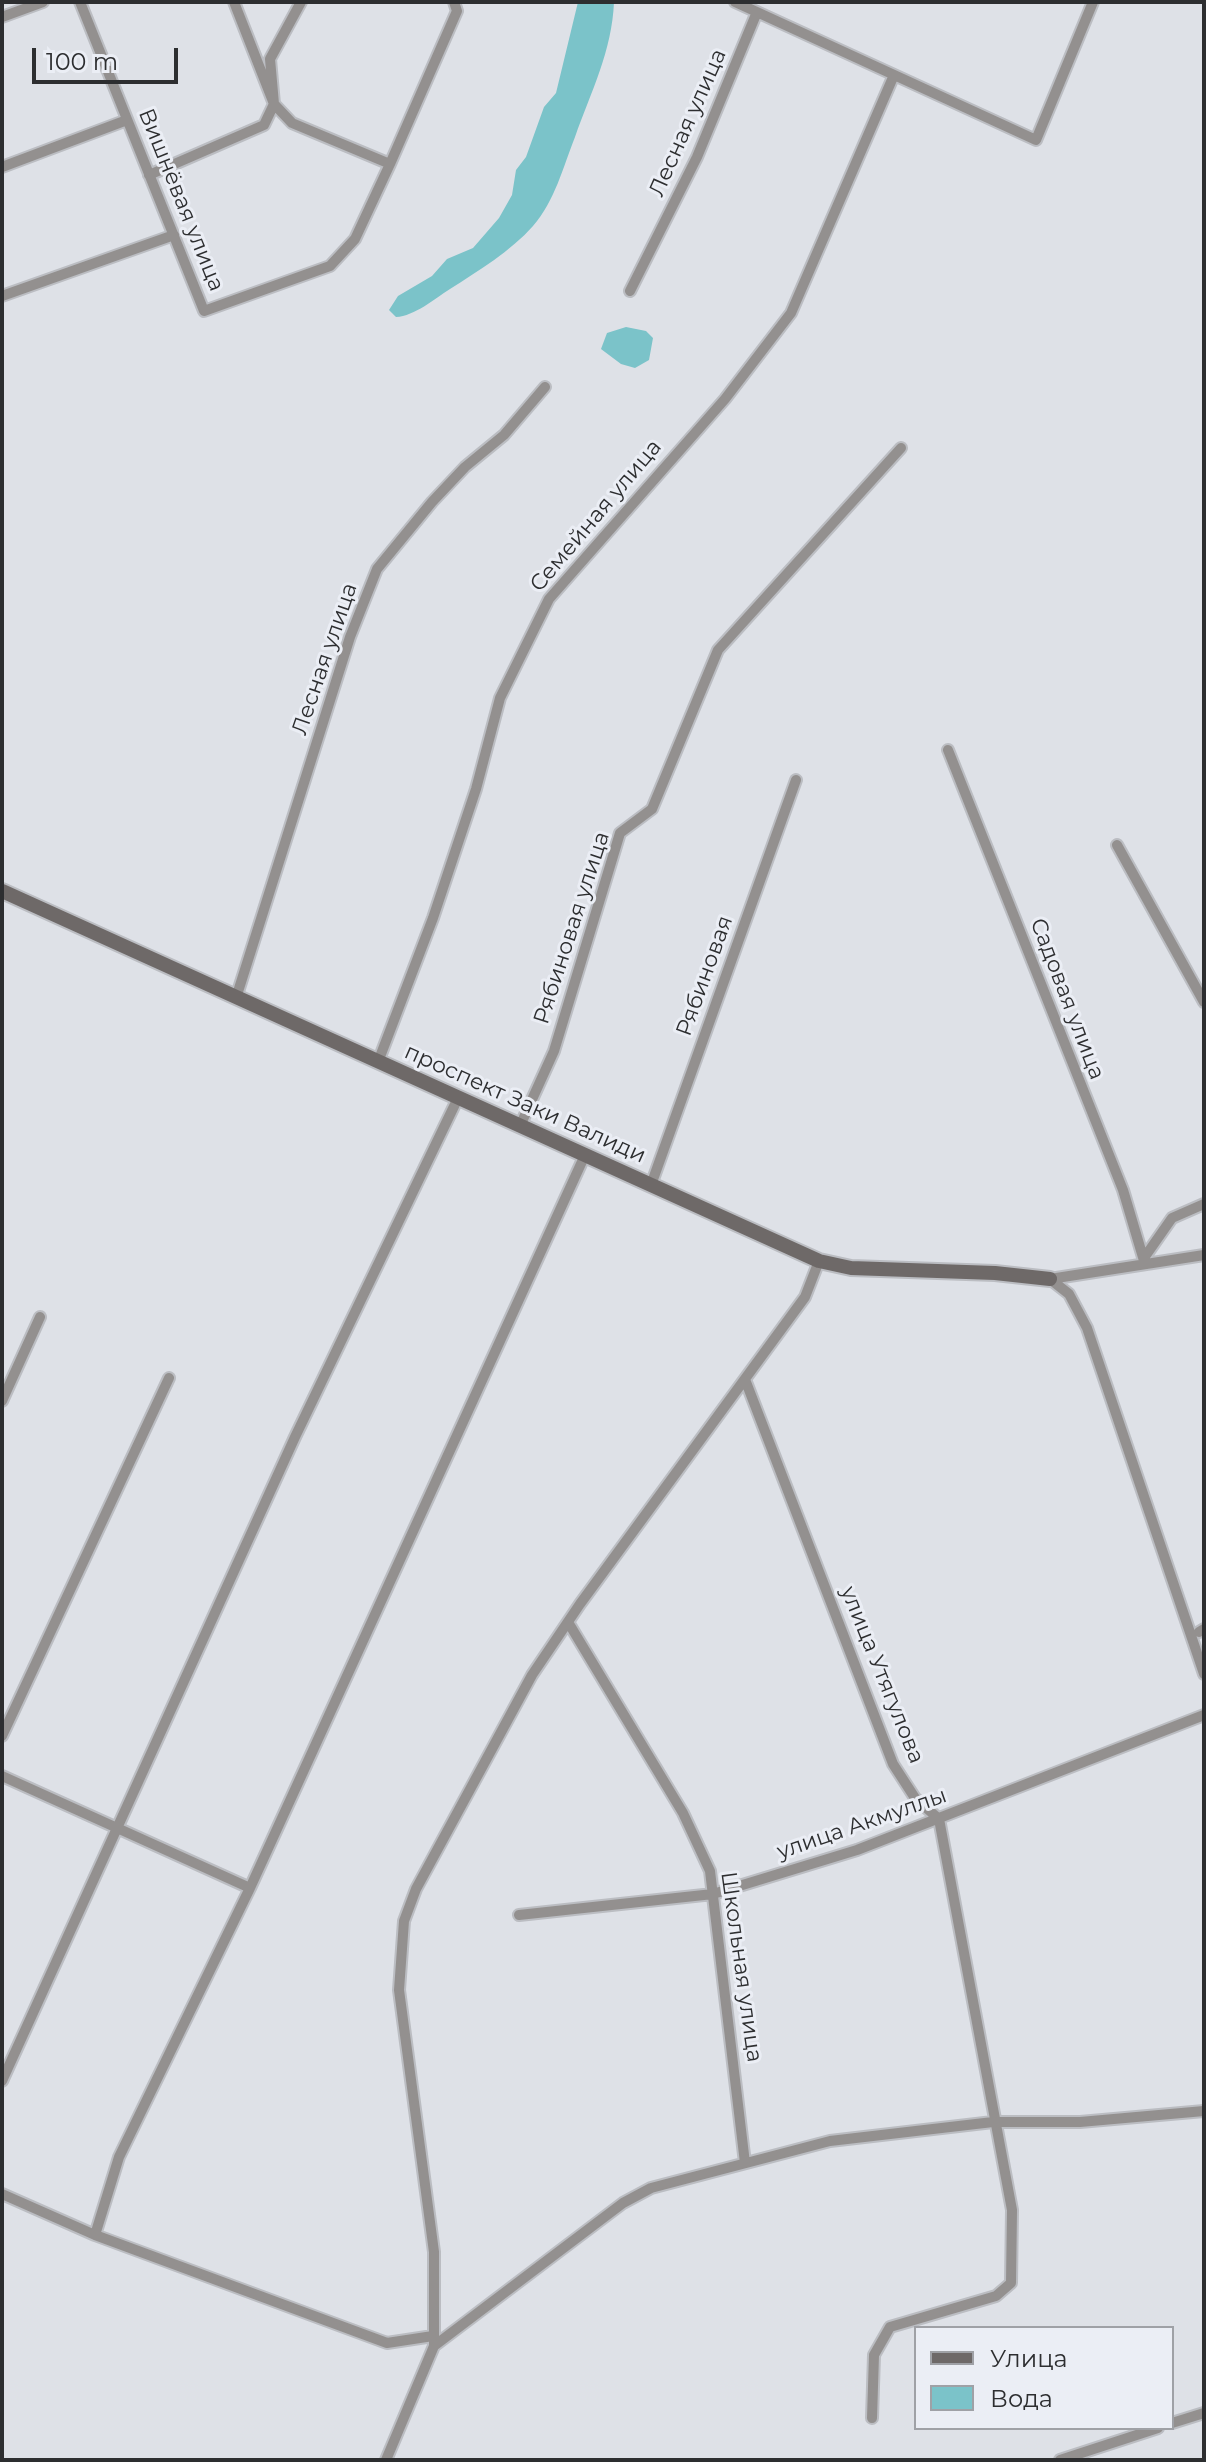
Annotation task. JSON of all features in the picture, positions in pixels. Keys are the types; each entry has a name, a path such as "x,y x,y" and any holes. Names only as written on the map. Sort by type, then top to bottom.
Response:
{"street":[{"path":"2,17 43,2"},
{"name":"Вишнёвая улица","path":"80,2 204,311 330,266 355,239 390,164"},
{"path":"234,2 274,104 292,123 390,164 457,11 454,2"},
{"path":"149,175 264,125 274,104 270,59 301,2"},
{"path":"735,2 1036,140 1093,2"},
{"name":"Лесная улица","path":"630,291 697,157 757,12"},
{"name":"Семейная улица","path":"378,1062 452,861 500,698 529,637 549,599 725,399 791,313 894,75"},
{"path":"2,167 127,120"},
{"path":"2,296 174,235"},
{"name":"Лесная улица","path":"236,998 350,637 377,569 449,484 504,435 545,387"},
{"name":"Рябиновая улица","path":"520,1126 554,1051 620,833 652,809 718,650 901,448"},
{"name":"Садовая улица","path":"948,750 1123,1190 1145,1261"},
{"name":"Рябиновая","path":"651,1185 796,780"},
{"path":"1117,845 1204,1002"},
{"name":"проспект Заки Валиди","path":"2,891 819,1261 851,1268 995,1273 1050,1279"},
{"path":"2,2081 295,1437 458,1098"},
{"path":"95,2235 119,2157 250,1888 585,1155"},
{"path":"1145,1261 1172,1218 1204,1204"},
{"path":"1050,1279 1145,1261 1204,1255"},
{"path":"386,2460 434,2341 434,2252 399,1990 404,1921 416,1889 532,1675 805,1297 819,1261"},
{"path":"1050,1279 1069,1294 1087,1328 1204,1674"},
{"path":"2,1401 40,1317"},
{"path":"2,1736 169,1378"},
{"name":"улица Утягулова","path":"746,1382 893,1764 915,1798 939,1819"},
{"name":"Школьная улица","path":"568,1622 683,1813 710,1871 745,2163"},
{"name":"улица Акмуллы","path":"519,1915 713,1894 857,1850 1204,1715"},
{"path":"2,1776 250,1888"},
{"path":"872,2418 874,2355 890,2327 996,2296 1011,2283 1012,2210 993,2122 939,1819"},
{"path":"2,2194 95,2235 387,2343 434,2341 623,2203 651,2188 830,2141 993,2122 1080,2122 1204,2111"},
{"path":"1174,2422 1204,2413"},
{"path":"1060,2460 1152,2430"}],"water":[{"path":"578,2 614,2 612,20 600,71 547,206 533,226 494,260 424,306 396,317 389,310 398,296 432,276 447,259 473,248 499,218 512,195 516,170 526,157 544,107 556,93"},
{"path":"626,327 646,331 653,338 649,360 635,368 621,364 601,349 607,333"}]}
